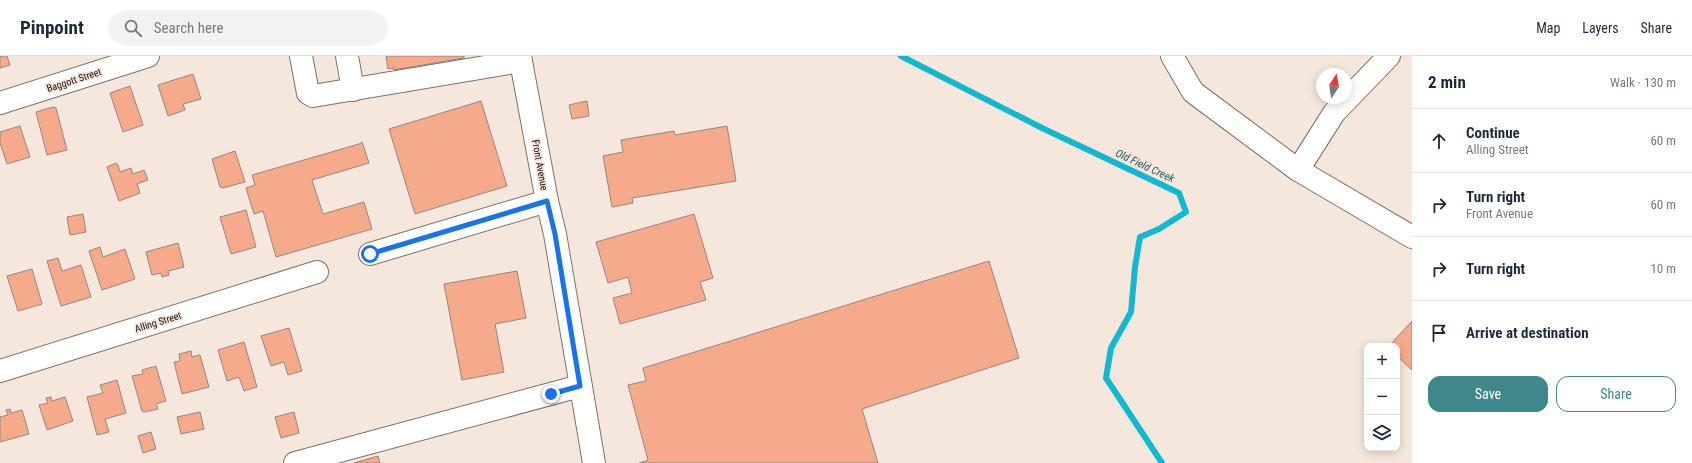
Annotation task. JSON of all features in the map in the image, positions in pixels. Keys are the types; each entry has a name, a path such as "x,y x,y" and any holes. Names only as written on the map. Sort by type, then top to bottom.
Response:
{"street":[{"name":"Baggott Street","path":"0,103 148,56"},
{"path":"301,56 307,91 310,95 316,96 520,58"},
{"path":"347,56 353,90"},
{"path":"1172,56 1193,92 1298,170 1412,237"},
{"path":"1298,170 1334,114 1389,56"},
{"name":"Front Avenue","path":"520,58 547,201 555,234 594,463"},
{"path":"370,254 547,201"},
{"name":"Alling Street","path":"0,371 317,272"},
{"path":"295,463 580,386"}],"building":[{"path":"0,56 7,56 10,65 0,68"},
{"path":"386,56 464,56 464,58 394,70 394,68 388,69"},
{"path":"193,74 201,99 183,104 185,110 168,116 158,85"},
{"path":"130,86 143,125 123,132 110,93"},
{"path":"481,101 507,186 415,214 389,129"},
{"path":"587,101 589,116 572,119 569,105"},
{"path":"53,107 56,108 67,150 47,155 36,112"},
{"path":"20,126 30,157 7,164 0,143 0,132"},
{"path":"727,126 736,181 632,198 633,203 612,207 603,156 623,152 621,140 674,131 675,135"},
{"path":"362,142 369,163 312,180 323,214 364,202 372,229 276,257 263,211 254,214 246,188 255,185 252,175"},
{"path":"235,151 245,182 223,188 220,187 212,159"},
{"path":"116,163 120,172 131,168 133,174 144,170 148,180 137,184 140,193 119,201 107,167"},
{"path":"246,210 256,247 231,254 220,217"},
{"path":"83,214 86,232 70,235 67,217"},
{"path":"694,214 713,278 700,282 706,300 620,324 613,298 632,293 628,277 608,283 596,242"},
{"path":"178,243 184,267 168,271 169,275 162,277 161,273 152,275 146,252"},
{"path":"100,247 103,257 125,249 135,279 102,290 89,251"},
{"path":"58,258 62,271 81,265 91,297 61,306 47,261"},
{"path":"989,261 1019,358 862,409 878,463 639,463 648,460 628,385 646,381 643,368"},
{"path":"32,269 42,304 18,311 7,276"},
{"path":"517,271 526,318 495,324 504,372 462,380 444,284"},
{"path":"1412,321 1412,370 1400,359 1400,343 1392,343"},
{"path":"289,328 302,371 288,375 284,362 271,366 261,336"},
{"path":"244,342 257,387 244,391 239,377 227,381 218,350"},
{"path":"191,351 192,357 200,355 209,387 182,394 174,362 180,361 179,354"},
{"path":"156,366 166,401 156,404 158,409 144,412 142,411 132,376 143,374 142,370"},
{"path":"117,380 126,413 105,419 109,432 97,435 87,397 103,393 100,385"},
{"path":"51,397 52,401 65,397 73,421 47,430 39,405 48,403 46,398"},
{"path":"10,409 11,413 22,410 29,434 0,442 0,417 8,415 6,410"},
{"path":"200,412 204,429 181,434 177,417"},
{"path":"294,412 299,433 281,438 275,417"},
{"path":"151,432 156,449 143,453 138,436"},
{"path":"378,456 380,463 354,463"}],"waterway":[{"name":"Old Field Creek","path":"901,56 1042,128 1179,193 1186,212 1159,229 1140,237 1135,267 1131,312 1111,348 1106,378 1162,463"}],"route":[{"path":"370,254 547,201 555,234 580,386 551,394"}]}
